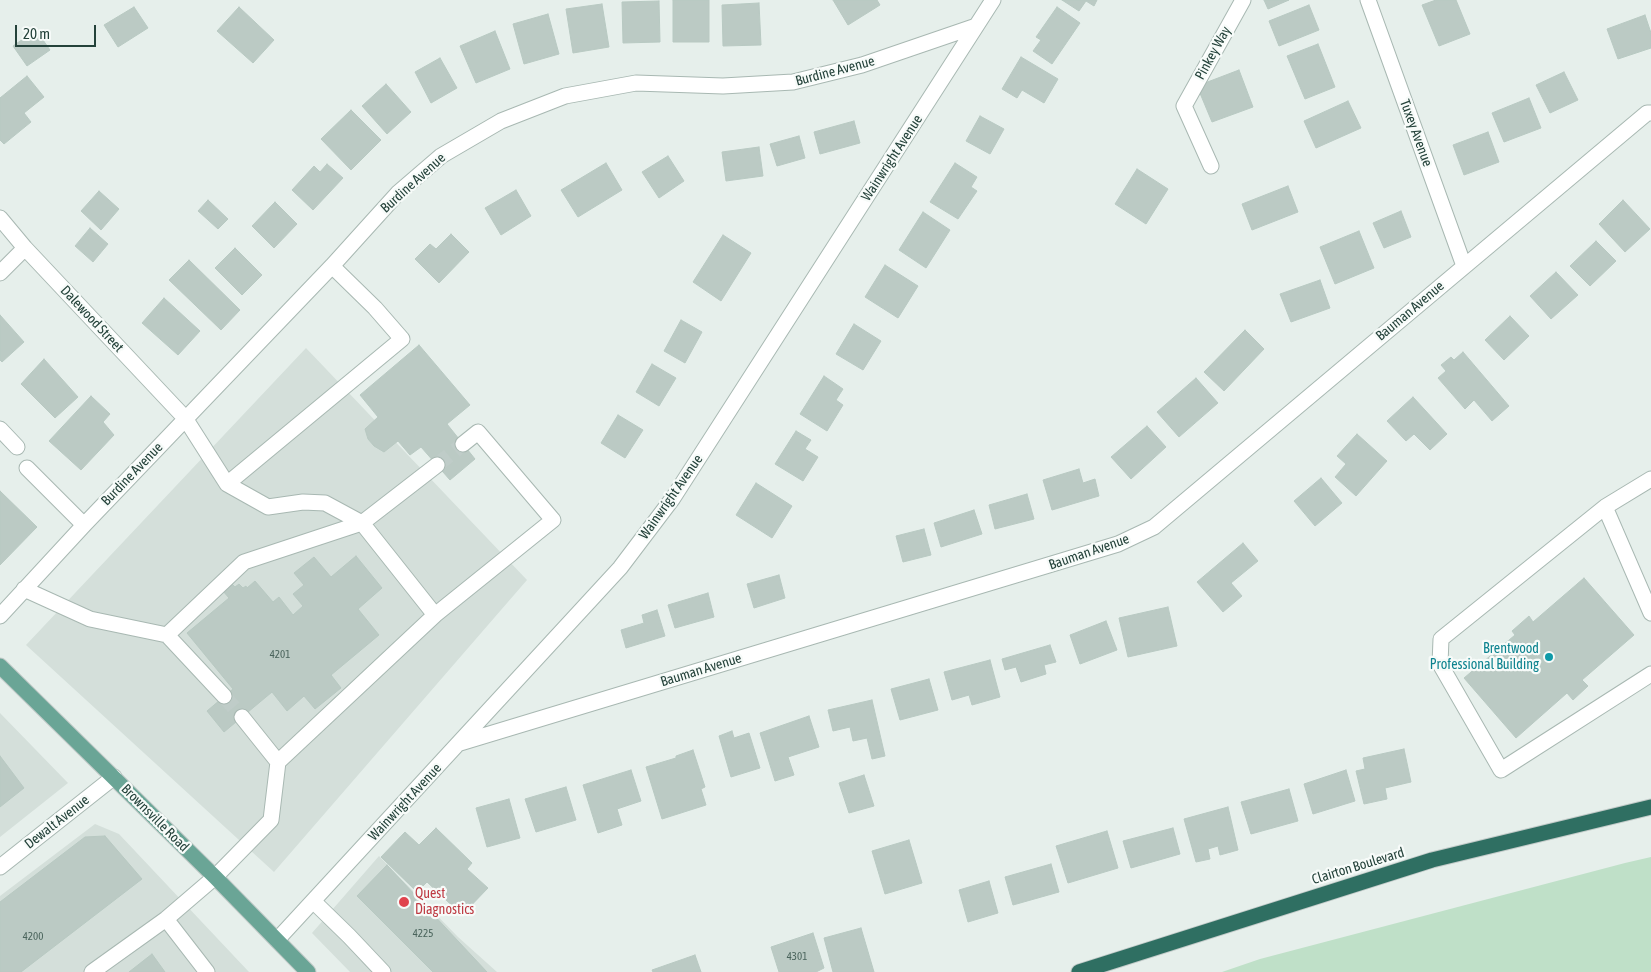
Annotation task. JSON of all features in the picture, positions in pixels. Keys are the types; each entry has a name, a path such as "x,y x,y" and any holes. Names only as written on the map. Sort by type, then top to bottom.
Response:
{"highway":[{"name":"Clairton Boulevard","path":"1079,972 1432,860 1651,807"}],"main road":[{"name":"Brownsville Road","path":"0,666 215,877 308,972"}],"street":[{"name":"Wainwright Avenue","path":"277,940 620,568 672,498 993,0"},
{"name":"Pinkey Way","path":"1211,166 1184,106 1243,0"},
{"name":"Tuxey Avenue","path":"1368,0 1464,266"},
{"name":"Burdine Avenue","path":"0,616 185,418 332,266 398,193 441,156 501,121 565,96 636,83 723,86 793,82 862,65 976,26"},
{"name":"Bauman Avenue","path":"460,742 1118,544 1154,526 1647,114 1651,114"},
{"name":"Dalewood Street","path":"0,218 25,248 185,418 227,484"},
{"path":"0,272 25,248"},
{"path":"332,266 375,308 402,339 227,484 268,507 303,502 325,503 362,523 435,615"},
{"path":"0,429 17,447"},
{"path":"92,972 166,920 215,877 271,820 278,762 435,615 553,520 478,432 463,444"},
{"path":"167,635 244,562 362,523 436,465"},
{"path":"27,468 84,525"},
{"path":"1651,479 1605,507 1441,640 1440,664 1501,770 1651,674"},
{"path":"1605,507 1651,613"},
{"path":"24,589 90,619 167,635 224,696"},
{"path":"242,717 278,762"},
{"name":"Dewalt Avenue","path":"0,867 114,777"},
{"path":"313,901 383,972"},
{"path":"166,920 207,972"}],"shaded area":[{"path":"306,348 527,580 274,872 26,645"},
{"path":"0,713 68,783 0,837"},
{"path":"95,824 119,834 249,972 0,972 0,896"},
{"path":"379,856 458,937 497,972 350,972 312,933"}],"green space":[{"path":"1651,857 1651,972 1222,972 1260,959"}],"building":[{"path":"673,0 709,0 709,42 673,42"},
{"path":"833,0 877,0 880,5 848,25"},
{"path":"1062,0 1097,0 1094,6 1086,1 1079,11"},
{"path":"1264,0 1289,0 1268,9"},
{"path":"1436,0 1456,0 1470,34 1439,46 1422,5"},
{"path":"659,1 660,42 623,43 622,2"},
{"path":"759,3 761,45 723,46 722,5"},
{"path":"602,4 609,47 573,53 566,9"},
{"path":"1309,5 1319,30 1279,46 1269,21"},
{"path":"134,7 148,28 118,47 104,25"},
{"path":"239,7 274,40 253,63 217,31"},
{"path":"1057,7 1080,23 1052,64 1033,51 1041,40 1036,37"},
{"path":"548,14 559,54 524,64 513,24"},
{"path":"1645,15 1651,33 1651,48 1618,59 1607,29"},
{"path":"36,30 50,50 27,66 13,46"},
{"path":"495,31 510,69 476,83 460,46"},
{"path":"1318,44 1335,87 1305,99 1287,56"},
{"path":"1021,57 1058,79 1044,103 1022,90 1017,98 1002,89"},
{"path":"440,58 457,88 431,103 415,72"},
{"path":"1239,70 1253,107 1212,122 1197,86"},
{"path":"1564,72 1578,100 1550,113 1536,85"},
{"path":"27,76 44,97 24,113 31,122 4,144 0,140 0,98"},
{"path":"386,84 411,112 387,134 362,106"},
{"path":"1529,98 1541,128 1504,142 1492,113"},
{"path":"1348,101 1361,128 1316,148 1304,121"},
{"path":"351,110 381,140 351,170 321,139"},
{"path":"980,116 1004,129 990,154 966,141"},
{"path":"854,121 860,143 820,154 814,132"},
{"path":"1488,132 1499,162 1464,175 1453,145"},
{"path":"799,136 805,158 777,166 770,144"},
{"path":"759,147 763,176 726,181 722,152"},
{"path":"668,156 684,181 659,198 642,172"},
{"path":"606,163 622,190 578,217 561,190"},
{"path":"955,163 977,177 971,187 977,191 958,219 930,202"},
{"path":"327,164 343,178 313,210 292,190 314,166 320,172"},
{"path":"1137,169 1168,189 1146,224 1115,204"},
{"path":"1288,186 1298,212 1252,230 1242,204"},
{"path":"516,190 531,216 501,235 485,208"},
{"path":"99,191 119,209 101,230 81,211"},
{"path":"208,200 228,219 218,229 198,211"},
{"path":"1623,200 1650,229 1625,252 1599,224"},
{"path":"275,202 297,224 274,248 252,226"},
{"path":"1401,211 1411,237 1384,248 1373,223"},
{"path":"923,212 950,230 926,268 899,250"},
{"path":"90,228 108,244 93,262 75,246"},
{"path":"1359,231 1374,268 1335,284 1320,247"},
{"path":"451,234 469,252 439,283 415,259 430,244 436,249"},
{"path":"723,235 751,253 721,301 693,282"},
{"path":"1596,241 1616,261 1590,286 1570,266"},
{"path":"235,248 262,275 242,295 215,268"},
{"path":"189,260 240,310 221,330 169,280"},
{"path":"885,265 918,286 898,318 865,297"},
{"path":"1556,272 1578,295 1551,319 1530,296"},
{"path":"1320,280 1330,308 1291,322 1280,294"},
{"path":"164,298 200,331 178,355 142,323"},
{"path":"0,315 24,342 2,362 0,360"},
{"path":"1510,316 1529,336 1504,360 1485,340"},
{"path":"681,320 702,332 685,363 664,351"},
{"path":"854,324 881,341 863,370 836,354"},
{"path":"1245,330 1264,349 1224,391 1204,372"},
{"path":"419,345 470,405 447,424 475,459 450,480 421,447 410,455 398,441 384,452 374,446 368,439 365,429 378,417 360,395"},
{"path":"1463,352 1509,406 1492,421 1474,400 1465,409 1438,378 1446,371 1441,365 1451,357 1454,360"},
{"path":"44,359 78,397 55,418 21,384"},
{"path":"652,364 676,378 659,406 636,392"},
{"path":"824,376 843,389 836,400 843,405 827,431 800,414"},
{"path":"1196,378 1218,403 1179,437 1157,412"},
{"path":"91,396 110,414 103,422 114,435 81,470 49,441"},
{"path":"1413,397 1447,434 1430,450 1414,434 1406,441 1387,421"},
{"path":"618,415 643,430 625,458 601,443"},
{"path":"1147,426 1166,447 1131,479 1111,457"},
{"path":"796,431 811,440 805,449 818,457 803,481 775,464"},
{"path":"1357,434 1387,461 1356,496 1335,477 1346,464 1337,456"},
{"path":"1079,469 1083,483 1095,479 1099,496 1052,510 1043,480"},
{"path":"1321,478 1342,503 1315,526 1294,501"},
{"path":"756,483 792,506 772,538 736,515"},
{"path":"0,491 37,527 0,565"},
{"path":"1027,494 1034,519 995,529 989,505"},
{"path":"974,510 982,534 941,547 934,523"},
{"path":"924,529 931,555 903,562 896,536"},
{"path":"1243,543 1258,561 1231,583 1242,596 1223,612 1197,582"},
{"path":"356,556 382,588 358,609 379,635 331,675 341,688 315,709 304,696 287,711 272,692 224,732 207,711 233,689 187,633 229,598 223,591 232,584 235,587 239,584 243,588 246,586 247,588 255,581 273,602 279,597 293,615 303,606 293,594 304,585 294,573 314,557 331,577"},
{"path":"779,575 785,598 754,608 747,584"},
{"name":"Brentwood Professional Building","path":"1584,578 1634,635 1582,680 1588,686 1573,700 1567,693 1516,738 1464,678 1515,635 1512,631 1529,616 1533,622"},
{"path":"708,593 714,617 675,628 668,605"},
{"path":"1168,607 1177,646 1128,657 1119,618"},
{"path":"657,610 665,636 626,648 621,630 644,623 642,615"},
{"path":"1106,621 1117,650 1080,664 1070,635"},
{"path":"1050,645 1056,662 1044,665 1046,674 1021,682 1016,667 1005,670 1002,659"},
{"path":"990,660 1000,697 972,705 969,695 952,700 944,672"},
{"path":"929,679 938,710 900,720 891,689"},
{"path":"872,700 885,756 872,759 867,738 853,741 850,727 833,731 828,710"},
{"path":"809,716 819,747 788,757 794,775 775,781 760,733"},
{"path":"732,731 734,738 749,733 760,768 731,777 719,736"},
{"path":"1404,749 1411,782 1385,788 1387,799 1364,804 1356,771 1365,769 1363,758"},
{"path":"693,750 705,787 701,789 706,805 662,819 646,767 676,758 676,756"},
{"path":"0,756 24,788 0,807"},
{"path":"631,770 641,801 617,809 622,825 598,833 583,785"},
{"path":"1346,770 1355,801 1313,814 1304,784"},
{"path":"864,775 874,806 849,813 839,783"},
{"path":"566,787 576,820 536,832 525,799"},
{"path":"1289,789 1298,821 1251,834 1241,802"},
{"path":"509,799 520,838 487,847 476,808"},
{"path":"1228,807 1238,850 1220,855 1218,846 1208,849 1210,859 1196,862 1184,819"},
{"path":"436,828 472,863 467,869 488,888 462,915 427,882 417,892 381,857 405,832 419,845"},
{"path":"1173,828 1180,854 1131,868 1123,841"},
{"path":"1107,831 1118,868 1068,883 1056,846"},
{"path":"105,836 142,879 21,972 0,972 0,902 85,837"},
{"path":"909,840 922,883 885,894 872,851"},
{"path":"1051,864 1059,892 1013,905 1005,877"},
{"path":"387,865 487,972 433,972 357,896"},
{"path":"989,881 998,913 968,922 959,890"},
{"path":"861,928 874,972 833,972 824,938"},
{"path":"813,933 824,968 816,972 779,972 771,947"},
{"path":"152,954 165,972 129,972"},
{"path":"695,955 701,972 653,972 652,970"}],"tunnel":[{"path":"437,465 463,444"},
{"path":"224,696 242,717"}],"place":[{"name":"Brentwood Professional Building","path":"1549,657"},
{"name":"Quest Diagnostics","path":"404,902"}]}
